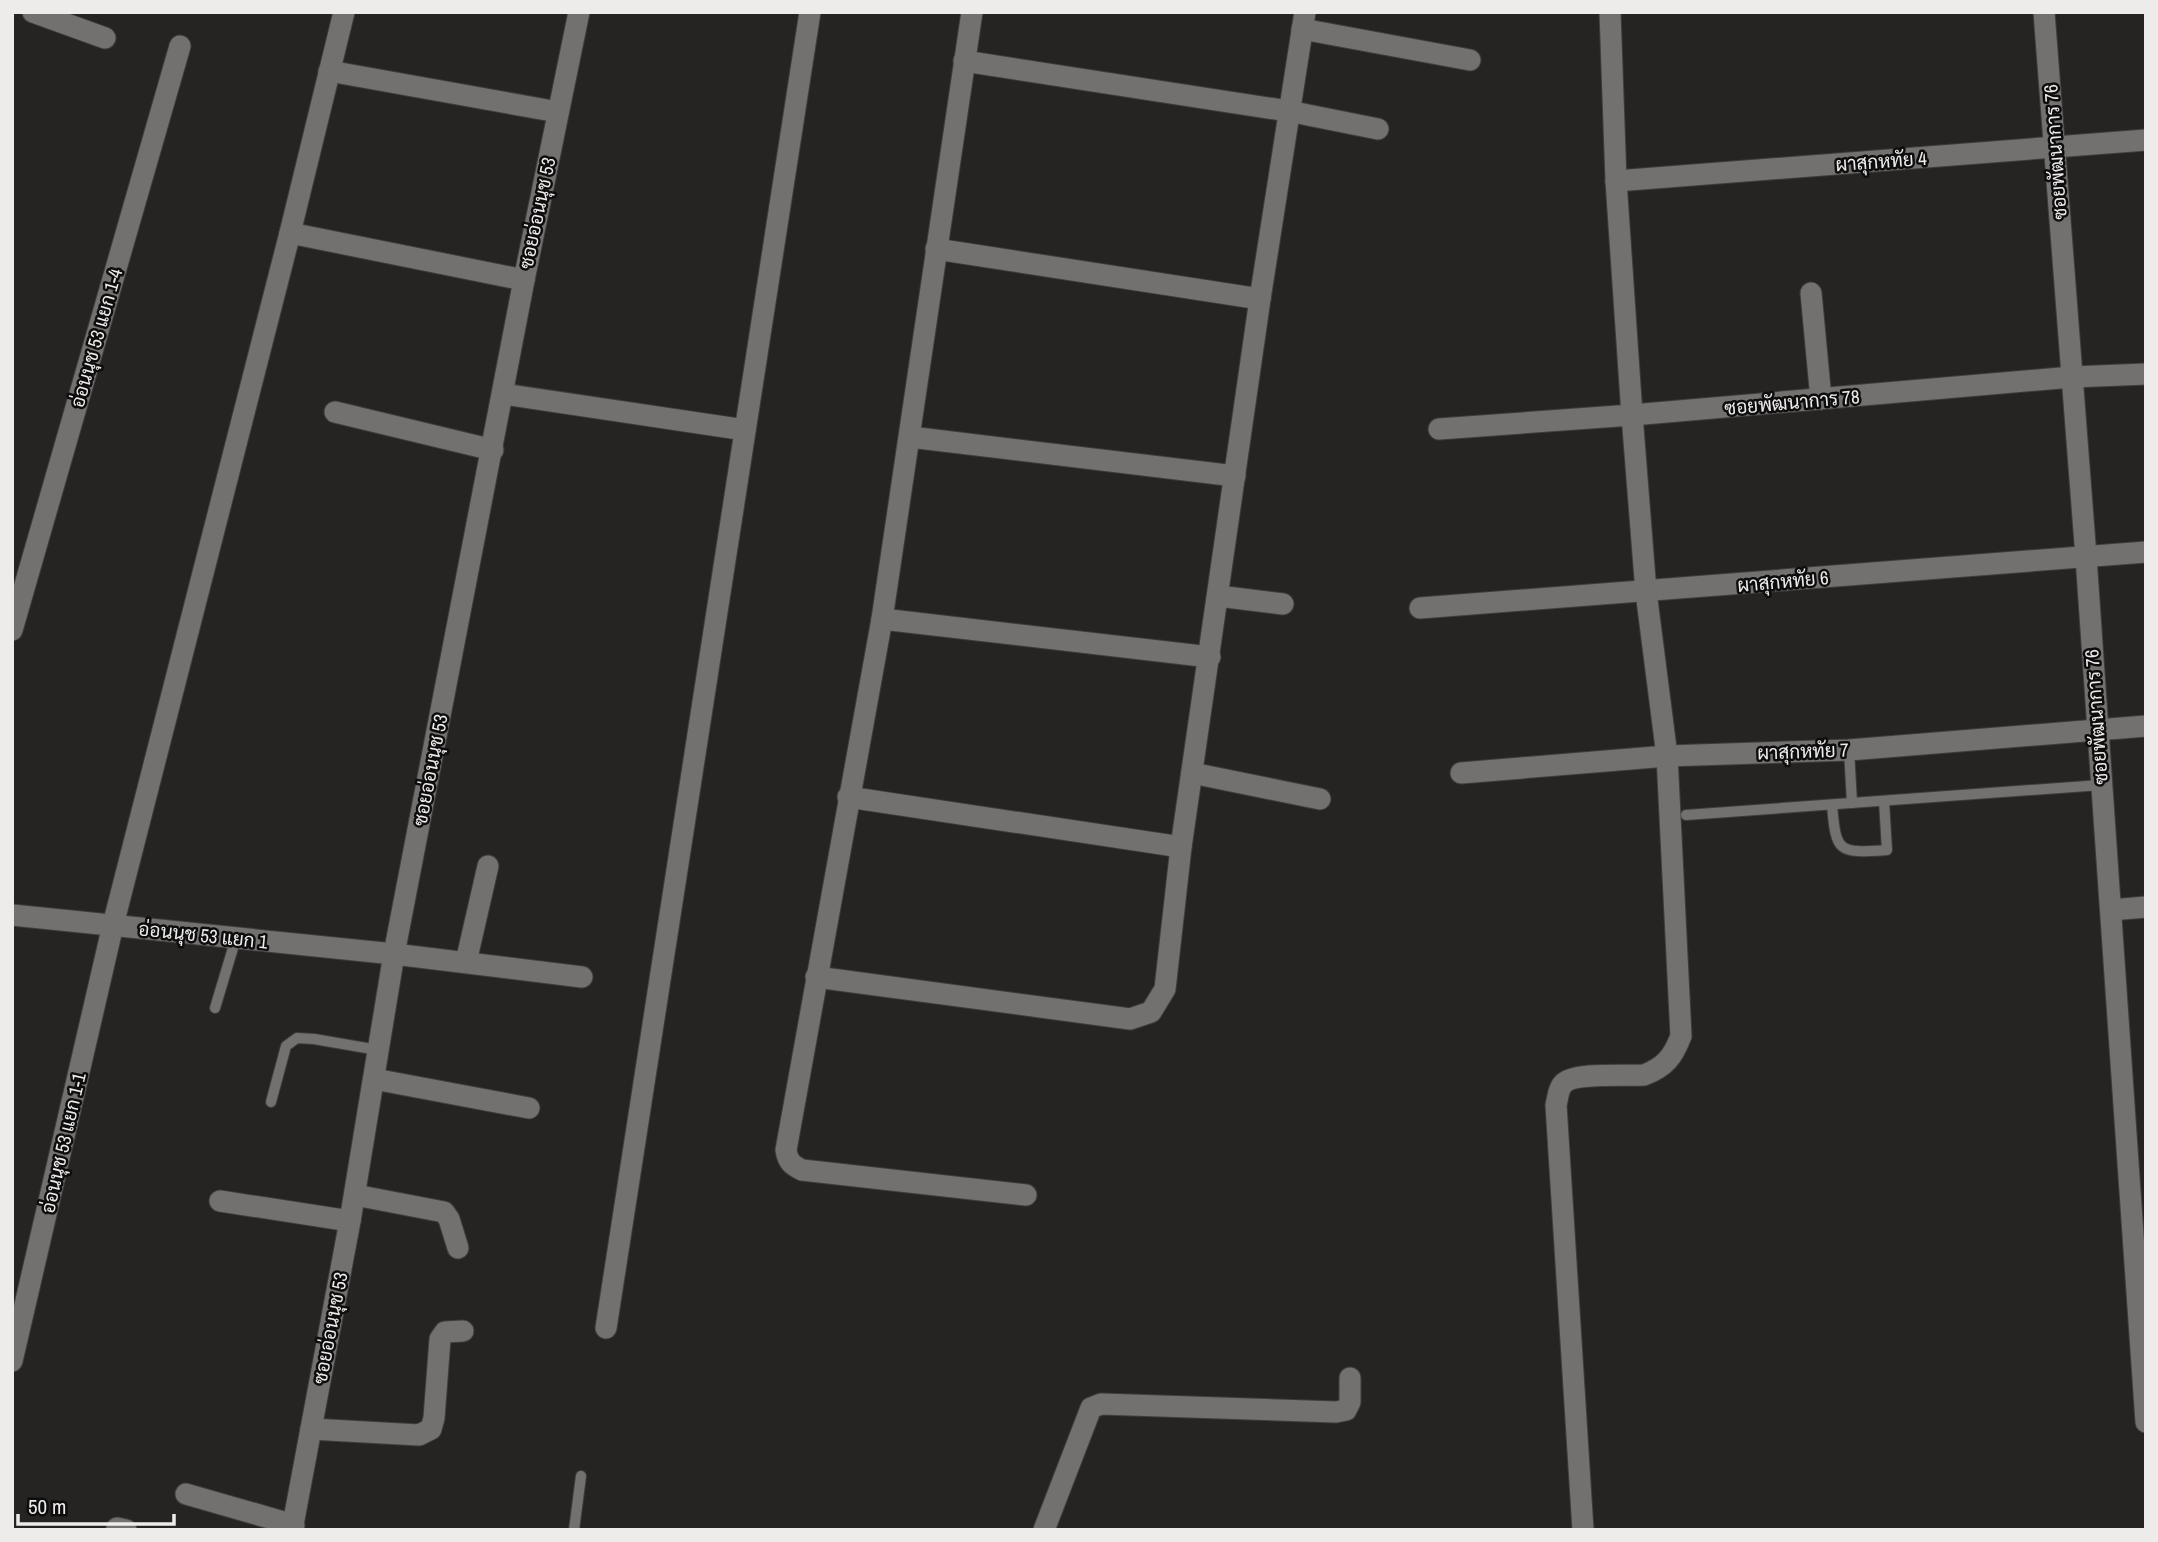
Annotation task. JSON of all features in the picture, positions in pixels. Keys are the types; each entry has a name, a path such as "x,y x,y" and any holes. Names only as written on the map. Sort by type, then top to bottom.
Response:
{"street":[{"path":"33,12 105,38"},
{"name":"อ่อนนุช 53 แยก 1-1","path":"12,1361 113,925 344,12"},
{"name":"ซอยอ่อนนุช 53","path":"293,1527 351,1221 394,954 524,279 579,12"},
{"path":"606,1328 810,12"},
{"path":"972,12 882,619 786,1150 787,1159 802,1170 1027,1195"},
{"path":"1583,1530 1556,1105 1564,1082 1576,1077 1644,1075 1665,1065 1674,1054 1681,1036 1667,756 1646,592 1632,415 1616,181 1609,12"},
{"name":"ซอยพัฒนาการ 76","path":"2044,12 2086,557 2124,1107 2141,1294 2146,1422"},
{"path":"816,976 1130,1018 1151,1012 1165,989 1181,847 1236,476 1259,299 1303,21 1470,60"},
{"name":"อ่อนนุช 53 แยก 1-4","path":"12,630 180,46"},
{"path":"964,61 1288,111 1378,129"},
{"path":"329,71 558,112"},
{"name":"ผาสุกหทัย 4","path":"1616,181 2146,140"},
{"path":"290,233 524,279"},
{"path":"936,249 1259,299"},
{"path":"1811,293 1821,399"},
{"name":"ซอยพัฒนาการ 78","path":"1439,429 2072,377 2146,374"},
{"path":"503,394 745,430"},
{"path":"335,412 493,450"},
{"path":"910,437 1236,476"},
{"name":"ผาสุกหทัย 6","path":"1420,608 2146,552"},
{"path":"1218,596 1283,604"},
{"path":"882,619 1210,657"},
{"name":"ผาสุกหทัย 7","path":"1461,772 1667,756 1849,750 2146,726"},
{"path":"1192,773 1320,799"},
{"path":"848,797 1181,847"},
{"path":"466,962 488,866"},
{"path":"2111,911 2146,907"},
{"name":"อ่อนนุช 53 แยก 1","path":"12,915 394,954 582,977"},
{"path":"374,1079 529,1108"},
{"path":"2124,1107 2146,1105"},
{"path":"355,1195 444,1212 449,1219 458,1248"},
{"path":"220,1201 351,1221"},
{"path":"311,1429 419,1435 431,1429 440,1339 446,1332 463,1331"},
{"path":"1044,1530 1091,1408 1101,1404 1336,1412 1346,1410 1350,1402 1350,1378"},
{"path":"186,1494 293,1527"}],"lane":[{"path":"1849,750 1852,803"},
{"path":"1686,815 2101,785"},
{"path":"1832,805 1835,835 1841,847 1854,852 1887,850 1884,801"},
{"path":"215,1007 236,938"},
{"path":"271,1102 286,1046 296,1038 378,1050"},
{"path":"574,1530 581,1476"}]}
